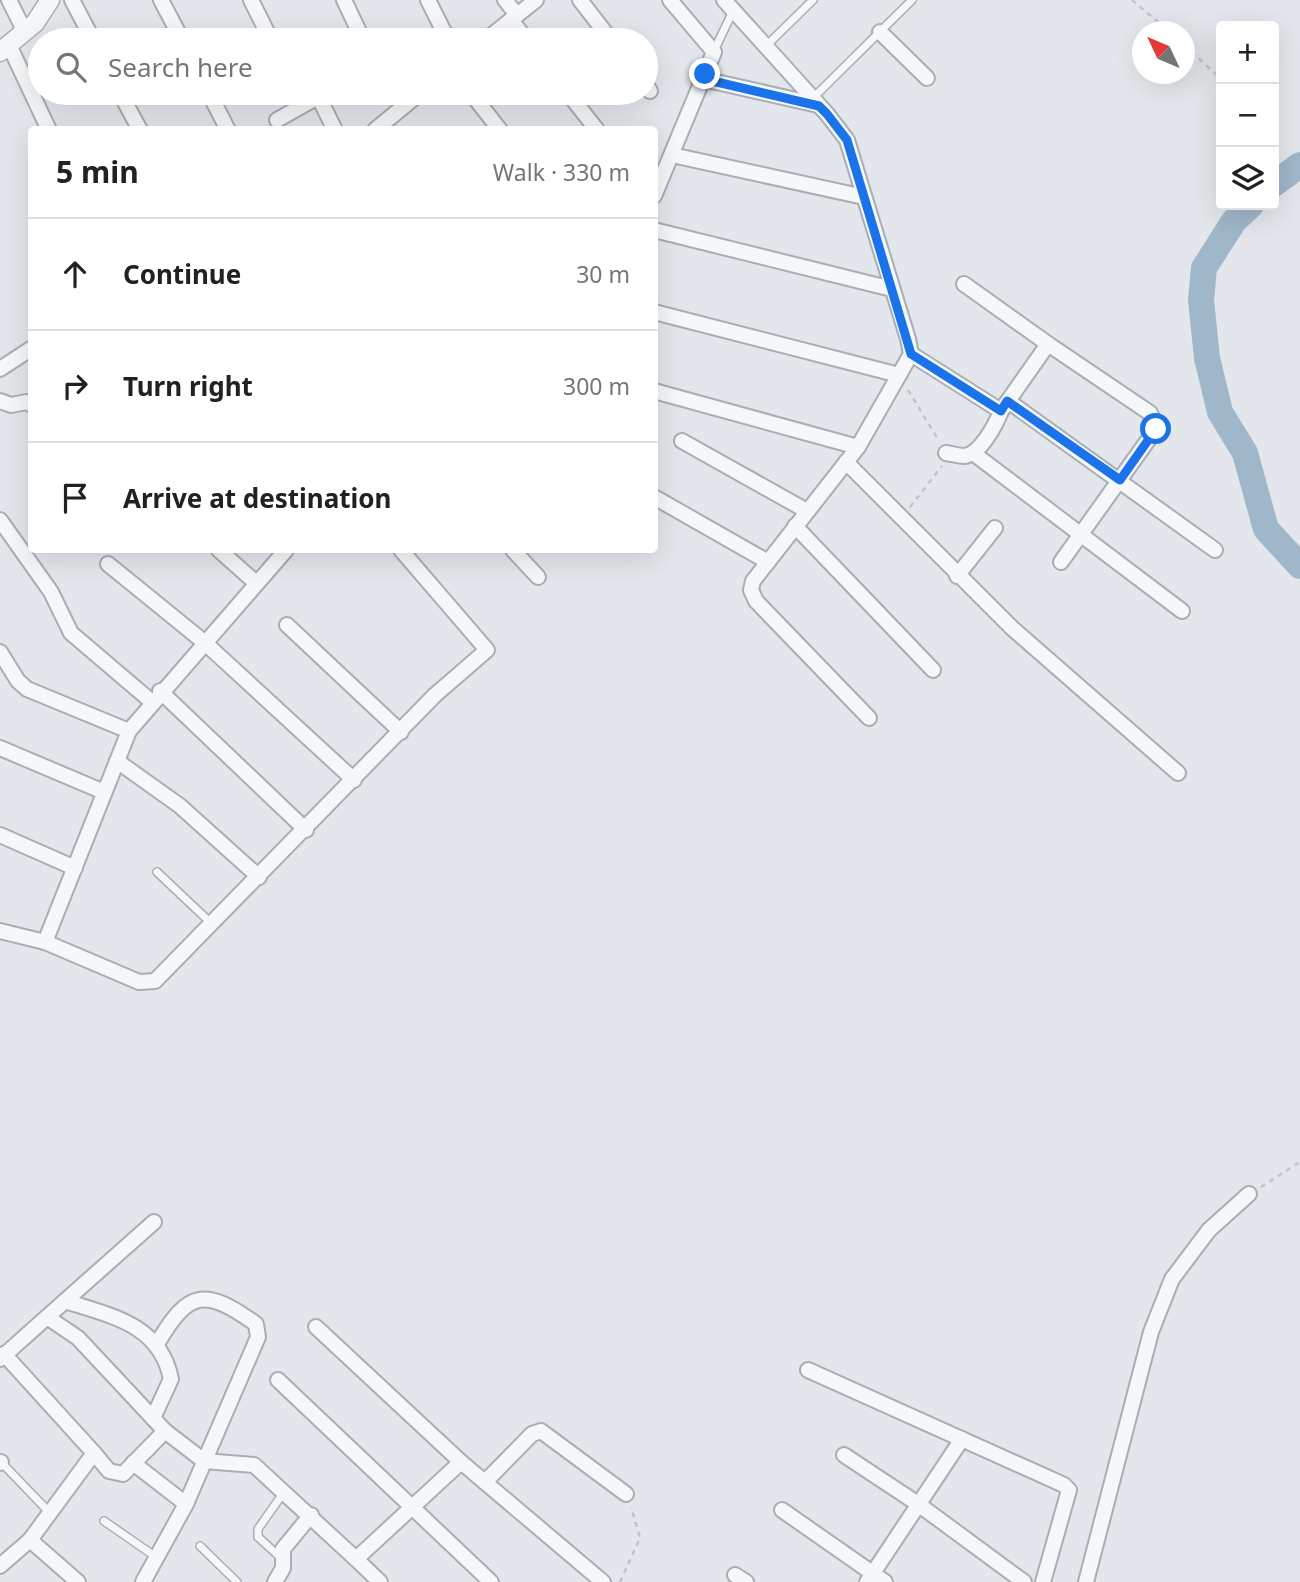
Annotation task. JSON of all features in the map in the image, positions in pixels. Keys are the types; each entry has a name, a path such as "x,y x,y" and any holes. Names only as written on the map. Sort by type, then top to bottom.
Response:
{"street":[{"path":"9,0 24,32"},
{"path":"29,28 50,0"},
{"path":"72,0 87,28"},
{"path":"161,0 175,28"},
{"path":"251,0 265,28"},
{"path":"344,0 357,28"},
{"path":"428,0 442,28"},
{"path":"505,0 520,28"},
{"path":"501,28 536,0"},
{"path":"580,0 602,28"},
{"path":"658,186 713,52 670,0"},
{"path":"723,0 847,140 911,354 1004,406 1120,480 1215,550"},
{"path":"28,29 4,48 28,91"},
{"path":"880,32 927,78"},
{"path":"704,79 816,102"},
{"path":"36,105 48,126"},
{"path":"126,105 138,126"},
{"path":"215,105 226,126"},
{"path":"277,120 293,105"},
{"path":"326,105 334,126"},
{"path":"380,126 405,105"},
{"path":"480,105 497,126"},
{"path":"577,105 594,126"},
{"path":"390,117 398,126"},
{"path":"671,155 864,197"},
{"path":"658,231 892,289"},
{"path":"964,284 1155,419 1156,429 1061,562"},
{"path":"658,313 899,375"},
{"path":"946,453 965,456 973,453 997,422 1004,406 1048,344"},
{"path":"0,369 28,351"},
{"path":"869,719 756,601 751,590 753,581 858,447 911,354"},
{"path":"658,392 858,447"},
{"path":"0,401 11,405 28,403"},
{"path":"682,442 807,511"},
{"path":"973,453 1182,611"},
{"path":"846,462 957,576 1178,774"},
{"path":"658,499 768,562"},
{"path":"0,520 51,592 71,633 156,697 306,830"},
{"path":"795,526 933,670"},
{"path":"957,576 995,528"},
{"path":"222,553 256,583"},
{"path":"45,942 128,731 283,553"},
{"path":"0,931 45,942 139,982 155,982 401,732 487,650 404,553"},
{"path":"516,553 538,577"},
{"path":"108,564 204,642 354,780"},
{"path":"287,625 401,732"},
{"path":"0,652 18,681 27,689 128,731"},
{"path":"0,748 104,792"},
{"path":"117,761 180,806 259,877"},
{"path":"0,835 75,868"},
{"path":"1086,1582 1151,1332 1172,1279 1209,1230 1250,1194"},
{"path":"155,1222 2,1357 116,1475 123,1474 166,1431"},
{"path":"143,1582 186,1504 258,1336 256,1324 226,1303 209,1298 188,1303 170,1321 157,1344"},
{"path":"65,1301 118,1316 157,1344 171,1379 153,1418"},
{"path":"47,1317 78,1338 166,1431 204,1461 254,1465 312,1515 380,1582"},
{"path":"316,1327 461,1462 603,1582"},
{"path":"808,1370 1069,1490 1043,1582"},
{"path":"278,1380 491,1582"},
{"path":"485,1482 532,1434 541,1431 626,1494"},
{"path":"870,1577 962,1439"},
{"path":"0,1566 30,1540 94,1453"},
{"path":"844,1455 918,1504 1024,1582"},
{"path":"356,1559 461,1462"},
{"path":"133,1464 186,1504"},
{"path":"782,1510 870,1577 885,1582"},
{"path":"275,1582 283,1568 283,1549 312,1515"},
{"path":"30,1540 78,1582"}],"lane":[{"path":"765,48 813,0"},
{"path":"816,102 912,0"},
{"path":"713,52 732,13"},
{"path":"157,872 213,924"},
{"path":"0,1462 50,1513"},
{"path":"281,1558 258,1537 258,1529 285,1492"},
{"path":"104,1521 156,1557"},
{"path":"200,1546 237,1582"}],"path":[{"path":"1132,0 1157,21"},
{"path":"1195,54 1216,74"},
{"path":"899,375 946,453 944,464 901,518"},
{"path":"1250,1194 1300,1162"},
{"path":"620,1582 640,1538 626,1494"}],"waterway":[{"path":"1279,180 1300,165"},
{"path":"1246,210 1234,221 1204,268 1201,300 1207,358 1220,412 1245,453 1266,529 1300,566"}],"route":[{"path":"705,74 704,79 819,106 847,140 911,354 1001,411 1007,401 1120,480 1156,429"}]}
